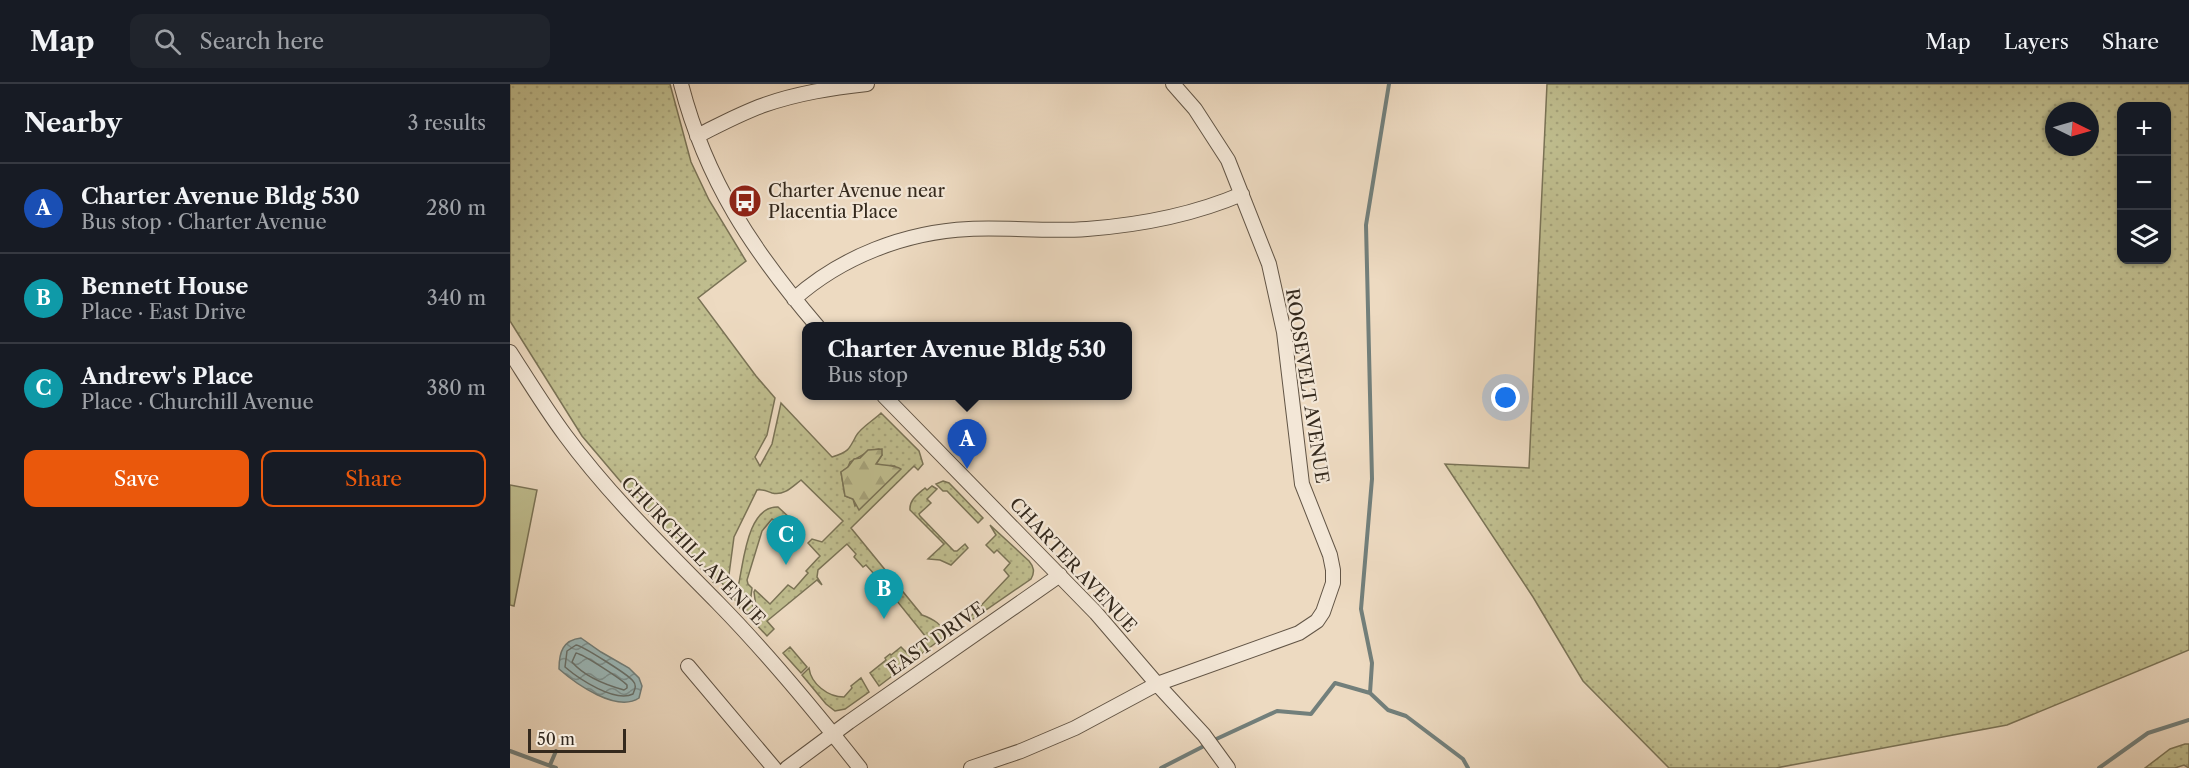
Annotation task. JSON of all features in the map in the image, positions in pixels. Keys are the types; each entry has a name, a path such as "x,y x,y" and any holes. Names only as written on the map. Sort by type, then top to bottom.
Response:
{"street":[{"path":"681,84 705,158 732,211 769,269 814,322"},
{"path":"697,136 761,105 821,89 867,84"},
{"name":"ROOSEVELT AVENUE","path":"971,768 1021,752 1075,728 1157,684 1299,633 1317,621 1323,612 1333,584 1330,555 1302,484 1284,332 1269,264 1228,160 1195,109 1173,84"},
{"path":"794,299 815,281 853,258 928,234 967,229 1086,230 1121,226 1168,218 1218,204 1242,194"},
{"name":"CHURCHILL AVENUE","path":"510,352 559,427 630,514 756,643 860,768"},
{"name":"CHARTER AVENUE","path":"888,400 1060,574 1204,735 1228,768"},
{"name":"EAST DRIVE","path":"787,768 1060,574"},
{"path":"688,666 774,768"}],"green space":[{"path":"510,84 670,84 691,162 709,200 746,261 698,298 775,398 767,435 755,457 760,466 772,444 781,403 832,457 847,450 858,433 881,413 919,451 923,464 918,470 914,466 851,528 922,615 937,622 945,636 879,686 870,673 886,660 885,658 901,647 911,654 926,637 893,596 891,598 882,588 884,585 866,565 863,567 854,557 856,554 847,544 818,570 817,577 822,585 817,580 767,621 774,629 767,636 752,620 757,614 755,590 770,604 788,585 794,589 820,556 808,543 812,539 822,542 843,521 801,480 788,490 776,494 757,490 734,537 728,582 725,587 722,583 714,583 643,508 582,436 510,321","holes":["879,449 882,455 876,464 894,466 855,506 853,499 845,496 841,472 848,467 850,462 871,451"]},
{"path":"1547,84 2189,84 2189,650 2007,725 1776,768 1669,768 1583,681 1533,597 1445,464 1529,468"},
{"path":"882,449 882,455 876,464 901,469 859,510 853,499 845,496 841,472 854,459 860,458 868,450"},
{"path":"943,481 949,483 983,518 978,523 947,491 943,491 936,484"},
{"path":"510,485 537,490 514,606 510,605"},
{"path":"932,486 937,489 927,499 931,503 919,514 920,516 954,551 965,544 968,548 951,565 940,560 928,559 944,544 910,510 914,498 925,488 927,490"},
{"path":"778,507 791,519 784,526 772,519 762,531 747,580 752,588 754,614 750,618 740,608 738,601 734,600 746,546 754,523 760,515 768,509"},
{"path":"990,525 1029,561 1033,567 1033,574 1031,579 970,621 971,616 1009,576 1004,570 1010,563 997,550 994,553 986,545 996,535"},
{"path":"790,647 807,667 801,673 783,653"},
{"path":"809,668 817,684 832,695 844,697 852,688 851,686 861,678 869,692 845,709 835,711 826,704 802,675"},
{"path":"2189,744 2189,768 2184,765 2175,768 2145,768 2170,749"}],"water":[{"path":"581,638 629,668 639,678 642,686 639,698 630,702 620,702 597,695 559,669 563,648 570,641"}],"waterway":[{"path":"1370,693 1372,663 1361,609 1372,479 1366,225 1389,84"},
{"path":"1212,741 1277,711 1311,714 1335,683 1370,693 1388,710 1406,716 1463,759 1468,768"},
{"path":"2099,768 2148,733 2189,720"},
{"path":"1161,768 1206,745"},
{"path":"510,751 556,768"},
{"path":"550,765 556,751"}],"place":[{"name":"Charter Avenue near Placentia Place","path":"745,201"},
{"name":"Charter Avenue Bldg 530","path":"967,469"},
{"name":"Andrew's Place","path":"786,565"},
{"name":"Bennett House","path":"884,619"}]}
